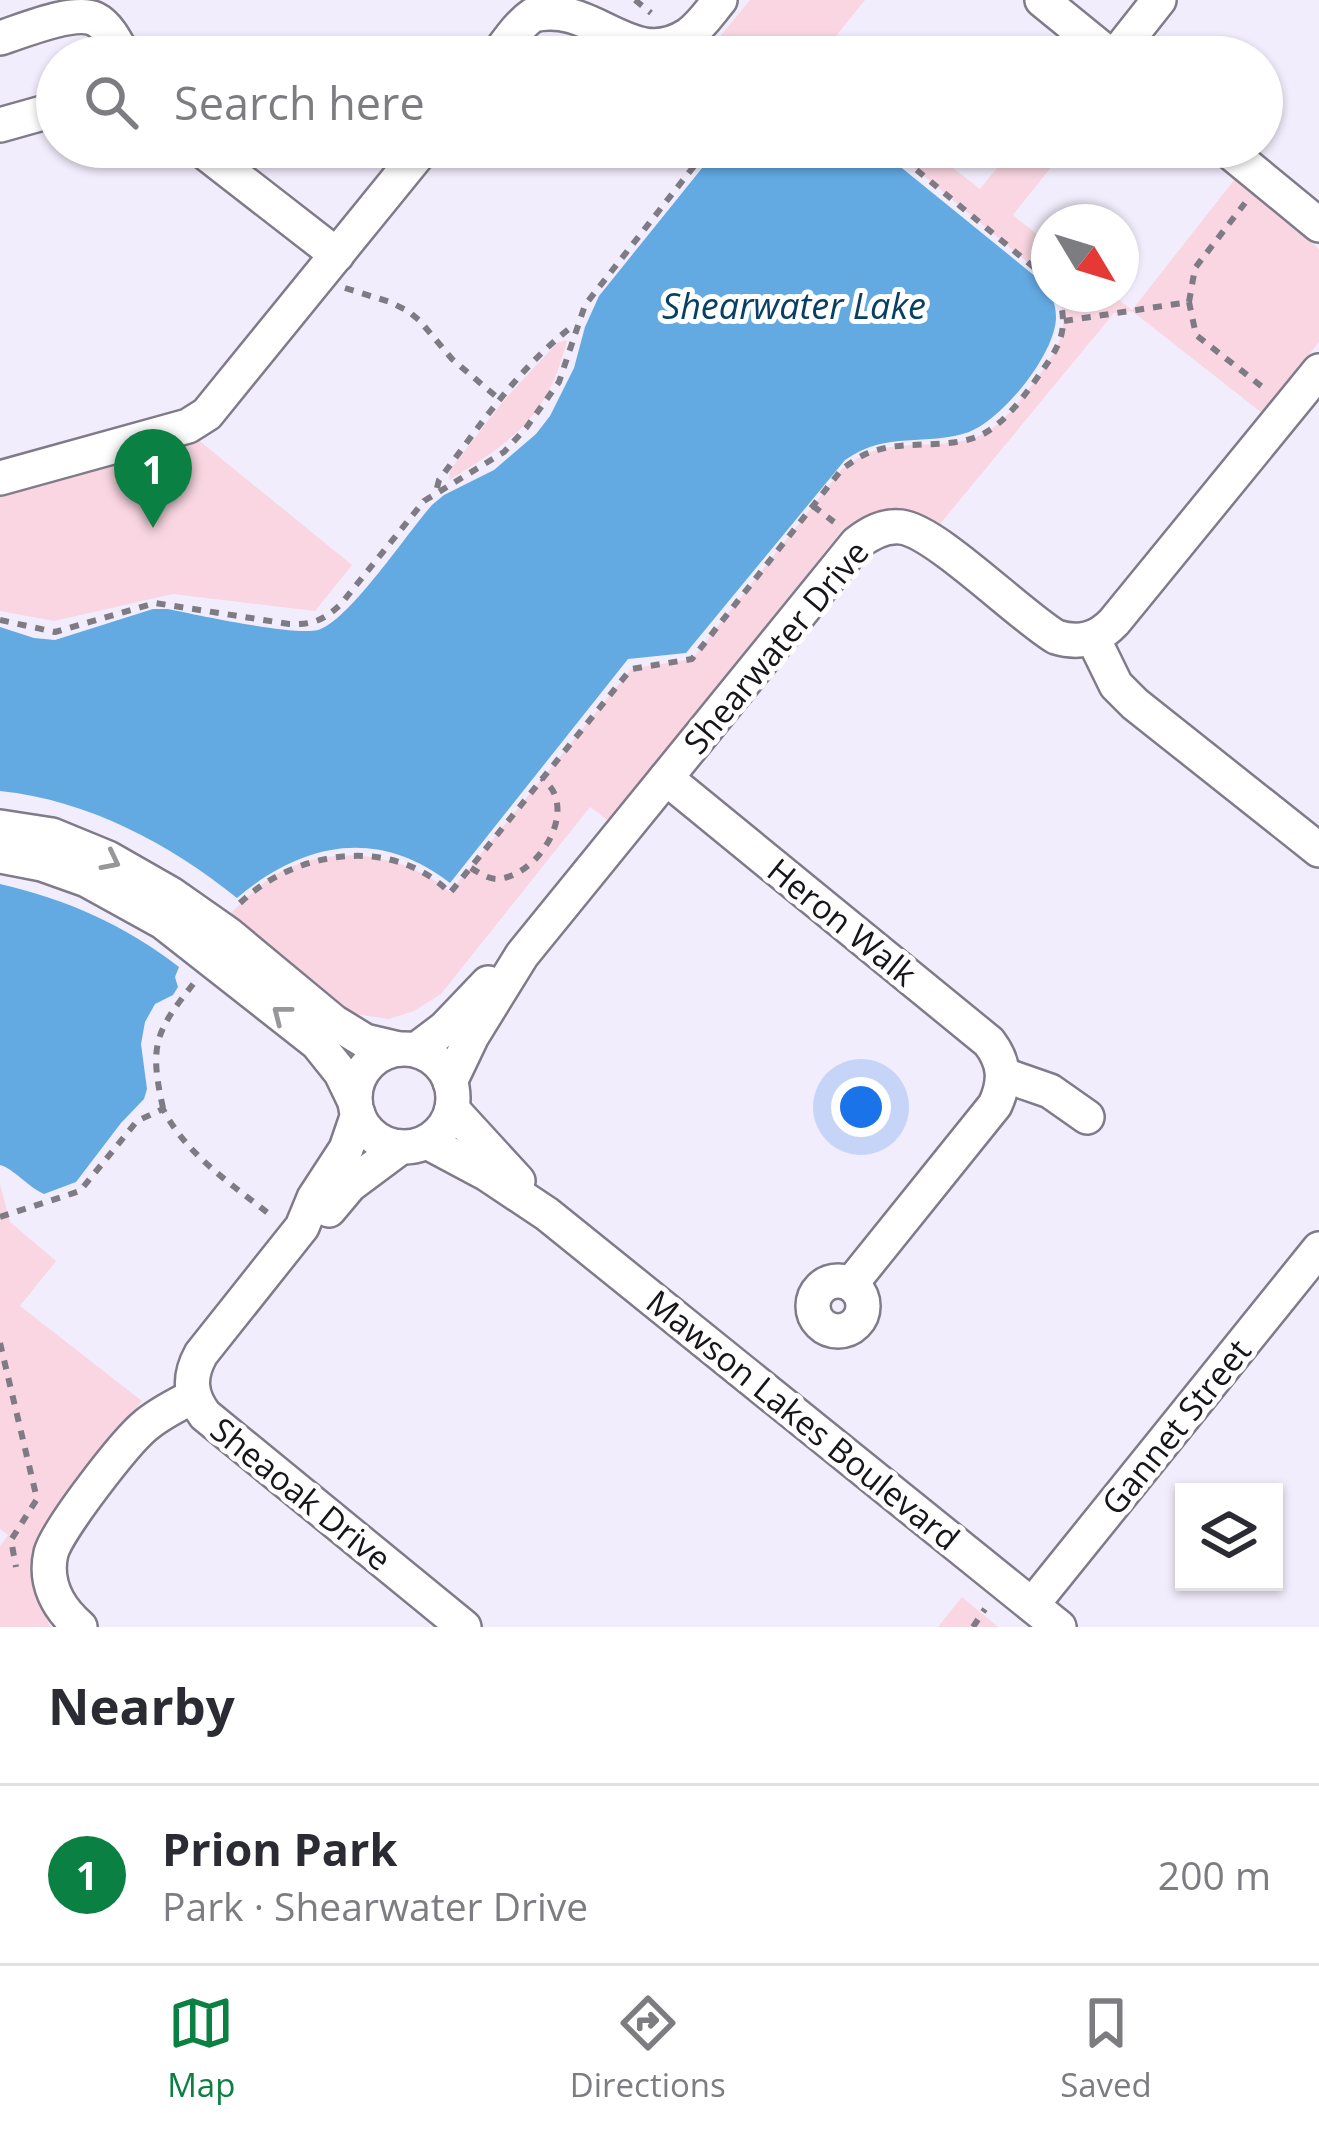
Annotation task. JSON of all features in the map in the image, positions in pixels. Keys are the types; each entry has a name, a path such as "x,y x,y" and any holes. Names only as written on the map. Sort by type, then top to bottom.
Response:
{"street":[{"path":"685,36 720,0"},
{"path":"1042,0 1087,36"},
{"path":"1130,36 1159,0"},
{"path":"513,36 545,4 581,6 633,36"},
{"path":"0,38 84,16 98,20 111,36"},
{"path":"0,125 36,116"},
{"path":"222,168 337,270"},
{"path":"0,478 199,420 337,270 409,168"},
{"path":"1249,168 1319,225"},
{"path":"1319,371 1114,622 1093,638 1116,686 1135,704 1319,850"},
{"name":"Shearwater Drive","path":"451,1095 472,1036 522,955 869,534 907,528 928,538 1056,637 1069,641 1093,638"},
{"name":"Heron Walk","path":"666,778 989,1042 999,1055 1004,1075"},
{"path":"0,827 52,835 124,867 228,934 334,1022 365,1041 436,1060 451,1095 447,1124 414,1145 376,1139 361,1123 341,1072 317,1043 163,922 87,880 0,856"},
{"name":"Shearwater Drive","path":"407,1050 445,1028 522,955"},
{"path":"357,1108 357,1083 366,1066 380,1055 407,1050"},
{"path":"851,1284 995,1105 1004,1075 1050,1090 1087,1117"},
{"name":"Mawson Lakes Boulevard","path":"451,1095 547,1214"},
{"name":"Sheaoak Drive","path":"357,1108 346,1149 314,1198 302,1227 201,1354 191,1387 205,1415 227,1435 464,1627"},
{"name":"Sheaoak Drive","path":"302,1227 329,1210 350,1185 414,1145"},
{"name":"Mawson Lakes Boulevard","path":"414,1145 487,1174 547,1214 1059,1627"},
{"name":"Gannet Street","path":"1032,1605 1319,1249"},
{"path":"80,1627 65,1614 50,1578 51,1555 61,1532 136,1434 194,1396"}],"path":[{"path":"635,0 655,17"},
{"path":"0,620 55,632 155,603 308,625 325,619 424,501 504,452 526,428 559,382 585,305 692,168"},
{"path":"914,168 1031,265"},
{"path":"1263,179 1195,268 1190,302 1196,335 1275,397"},
{"path":"337,270 421,321 452,358 499,399"},
{"path":"1064,322 1190,302"},
{"path":"230,914 274,875 316,860 352,855 383,858 434,877 450,893 631,669 692,659 842,470 875,450 965,440 985,433 1030,388 1054,353 1064,329 1062,312"},
{"path":"436,491 439,480 499,399 578,322"},
{"path":"813,506 843,529"},
{"path":"470,868 497,879 539,856 558,808 554,790 542,778"},
{"path":"539,856 550,865"},
{"path":"200,975 166,1019 157,1040 163,1109 173,1129 192,1149 269,1214"},
{"path":"0,1217 80,1191 137,1121 163,1109"},
{"path":"0,1342 37,1498 10,1540 17,1574"},
{"path":"973,1599 986,1610 973,1627"}],"shaded area":[{"path":"750,0 865,0 836,36 720,36"},
{"path":"914,168 953,168 980,189 997,168 1050,168 1013,215 1031,230 1031,265"},
{"path":"1235,179 1319,249 1319,342 1262,413 1133,312 1139,312 1139,301"},
{"path":"1062,312 1123,312 1114,313 940,524 890,510 868,515 843,529 609,821 590,807 441,994 414,1011 389,1019 355,1014 230,914 273,876 295,865 341,856 388,860 431,878 450,892 631,669 692,659 842,469 874,451 959,442 985,433 1009,413 1049,361"},
{"path":"567,340 550,389 525,424 449,480 450,470 504,400 557,343"},
{"path":"191,434 352,565 315,611 173,594 54,621 0,611 0,490"},
{"path":"0,1184 10,1222 56,1261 20,1306 142,1401 46,1522 33,1582 50,1627 0,1627 0,1546 8,1535 0,1529"},
{"path":"962,1597 998,1627 938,1627"}],"water":[{"name":"Shearwater Lake","path":"702,168 902,168 1031,273 1031,312 1055,312 1056,318 1037,366 997,414 969,432 876,445 845,460 686,653 628,659 450,883 396,854 341,848 288,864 237,898 184,860 126,828 65,804 0,791 0,627 55,640 153,609 168,609 245,624 318,630 361,594 432,505 494,470 536,434 574,368 599,296"},
{"path":"0,884 94,915 179,967 178,987 155,1004 145,1022 141,1044 144,1099 76,1182 44,1194 0,1165"}],"place":[{"name":"Prion Park","path":"153,528"}]}
